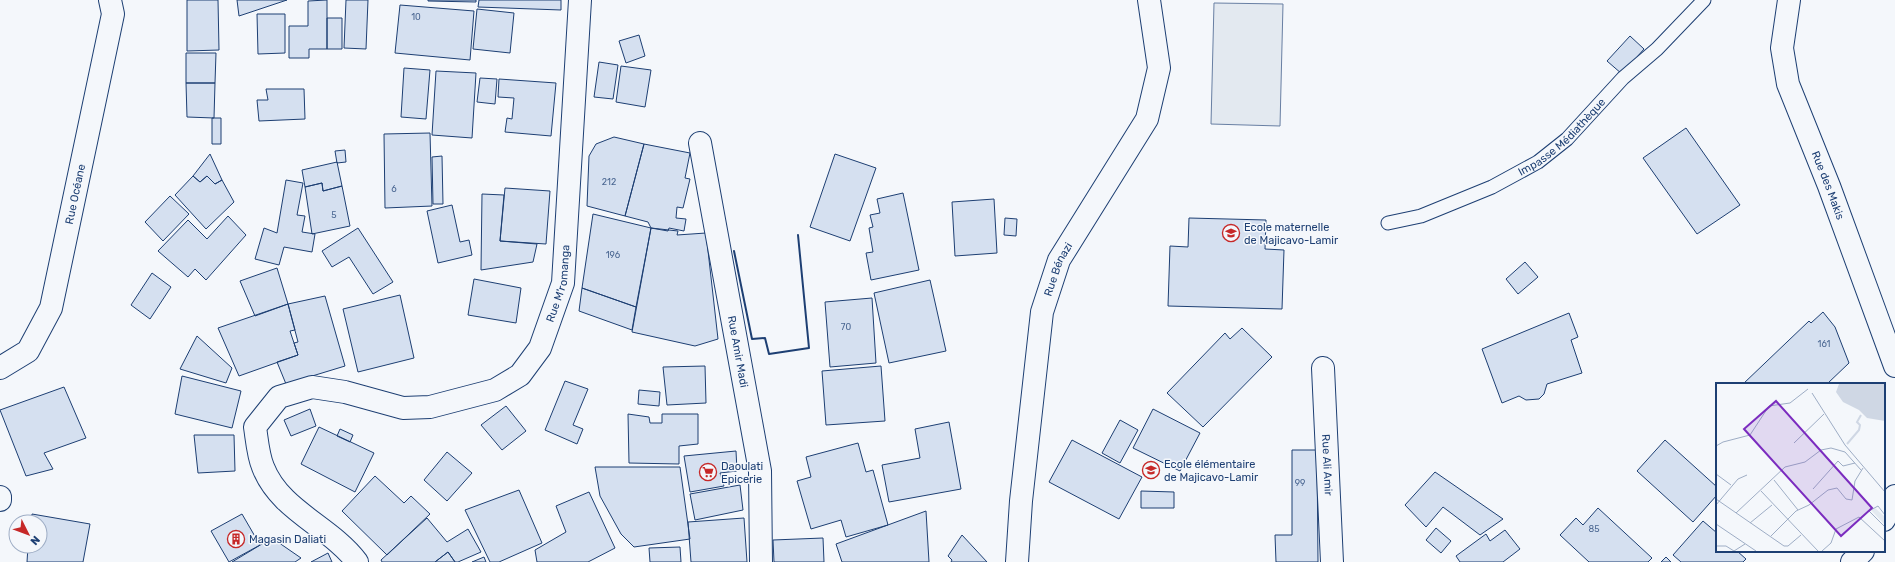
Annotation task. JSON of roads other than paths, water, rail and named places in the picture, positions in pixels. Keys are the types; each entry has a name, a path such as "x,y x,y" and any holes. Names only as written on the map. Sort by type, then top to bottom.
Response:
{"street":[{"name":"Rue Océane","path":"0,368 28,351 51,308 113,14 110,0"},
{"name":"Rue M'romanga","path":"357,562 350,553 300,513 278,492 263,467 255,427 279,397 312,387 345,392 403,408 430,407 495,390 520,375 540,348 563,282 580,0"},
{"name":"Rue Bénazi","path":"1017,562 1020,501 1042,312 1059,260 1147,119 1159,68 1149,0"},
{"name":"Rue des Makis","path":"1789,0 1782,48 1788,84 1826,180 1895,366"},
{"name":"Rue Amir Madi","path":"700,143 760,471 761,562"},
{"name":"Rue Ali Amir","path":"1323,368 1332,562"},
{"path":"1885,518 1895,496"},
{"path":"1852,562 1862,552"}],"lane":[{"name":"Impasse Médiathèque","path":"1388,223 1421,216 1492,187 1538,162 1567,139 1623,78 1657,48 1704,0"}],"place":[{"name":"Ecole maternelle de Majicavo-Lamir","path":"1231,233"},
{"name":"Ecole élémentaire de Majicavo-Lamir","path":"1151,470"},
{"name":"Daoulati Epicerie","path":"708,472"},
{"name":"Magasin Daliati","path":"236,539"}]}
